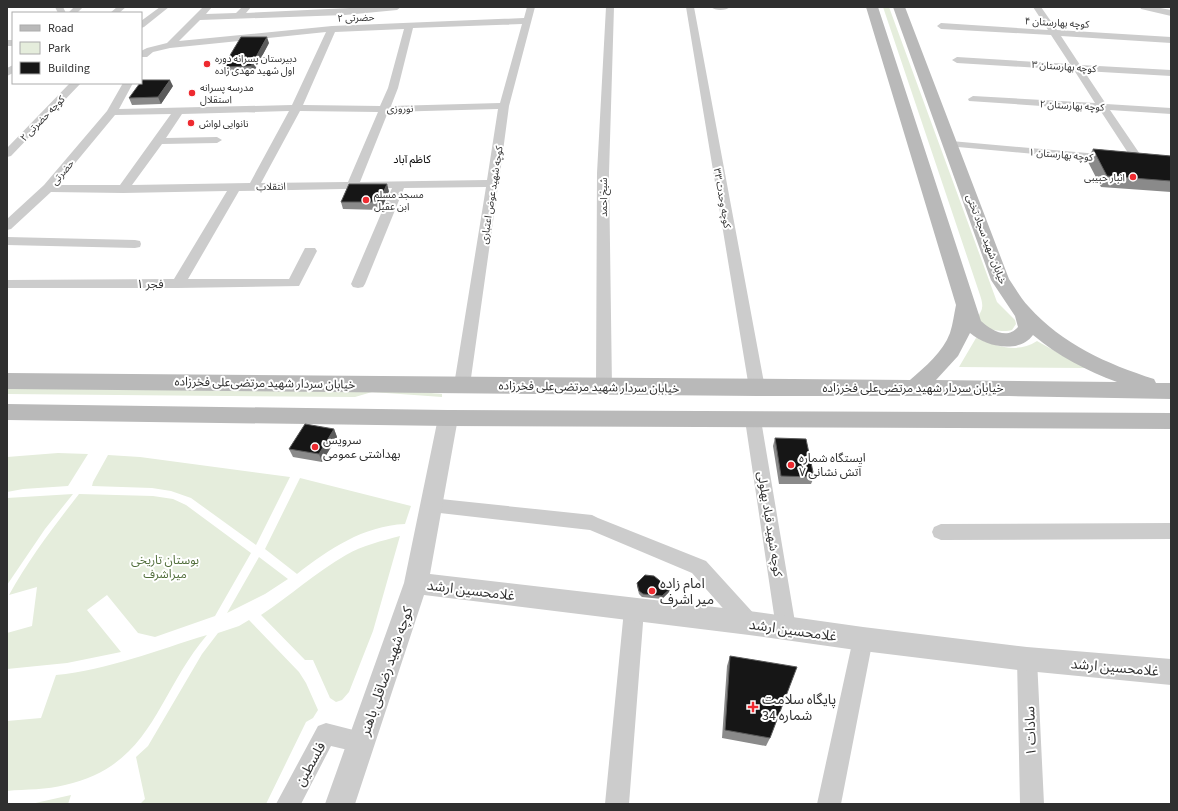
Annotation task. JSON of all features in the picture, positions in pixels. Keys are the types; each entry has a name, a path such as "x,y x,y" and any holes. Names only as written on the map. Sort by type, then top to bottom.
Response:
{"main road":[{"path":"872,7 970,319 977,329 991,337 1000,340 1011,340 1021,337 1028,328 1024,314"},
{"name":"خیابان شهید سجاد تختی","path":"899,7 1000,280 1024,314 1050,338 1095,364 1129,379 1169,390"},
{"path":"916,387 940,365 951,351 960,335 966,305"},
{"name":"خیابان سردار شهید مرتضی‌علی فخرزاده","path":"7,381 604,387 916,387 1169,390"},
{"path":"7,412 448,418 1171,421"}],"street":[{"path":"142,24 165,7"},
{"path":"170,45 208,7"},
{"path":"238,16 247,7"},
{"path":"198,17 345,12 397,7"},
{"name":"کوچه شهید عوض اعتباری","path":"462,385 494,182 504,106 531,7"},
{"name":"شیخ احمد","path":"604,387 603,173 610,7"},
{"name":"کوچه وحدت ۳۳","path":"690,7 757,388"},
{"path":"715,7 726,8"},
{"path":"1037,7 1138,160"},
{"path":"1144,7 1171,13"},
{"name":"حضرتی ۲","path":"142,56 150,50 170,45 332,29 526,21"},
{"path":"353,185 386,109 400,64 409,26"},
{"name":"کوچه بهارستان ۴","path":"941,26 1171,40"},
{"path":"254,186 296,108 332,29"},
{"name":"کوچه بهارستان ۳","path":"957,60 1171,73"},
{"name":"کوچه حضرتی ۲","path":"7,154 75,84"},
{"name":"حضرتی","path":"7,226 48,188 112,112 127,84"},
{"name":"کوچه بهارستان ۲","path":"973,99 1171,111"},
{"name":"نوروزی","path":"112,112 504,106"},
{"path":"123,189 178,111"},
{"path":"158,141 217,140"},
{"name":"کوچه بهارستان ۱","path":"950,144 1151,161"},
{"name":"انتقلاب","path":"48,188 123,189 494,182"},
{"path":"358,284 400,184"},
{"path":"178,284 235,187"},
{"path":"7,241 135,244"},
{"name":"فجر ۱","path":"7,284 294,283 310,251"},
{"name":"کوچه شهید رضاقلی باهنر","path":"340,804 416,583 448,418"},
{"name":"کوچه شهید قباد بهلولی","path":"753,420 786,628"},
{"path":"431,504 592,523 699,567 749,624"},
{"path":"941,532 1171,531"},
{"name":"غلامحسین ارشد","path":"416,583 1027,659 1171,672"},
{"path":"617,804 634,610"},
{"path":"829,804 863,639"},
{"name":"سادات ۱","path":"1027,659 1032,804"},
{"name":"فلسطین","path":"288,804 326,734 361,742"}],"green space":[{"path":"883,7 889,7 997,302 1015,320 1016,324 1012,330 992,330 983,325 980,321 979,316 982,310 981,298"},
{"path":"976,338 991,344 1014,348 1029,345 1037,341 1085,368 959,367"},
{"path":"7,387 409,391 442,394 442,397 372,392 355,397 7,394"},
{"path":"58,453 88,454 68,486 23,489 7,492 7,457"},
{"path":"108,455 140,457 290,477 256,545 191,498 171,491 152,488 92,486"},
{"path":"300,478 411,506 405,524 375,529 347,540 321,556 297,574 265,549"},
{"path":"73,494 45,529 7,585 7,498"},
{"name":"بوستان تاریخی میراشرف","path":"79,494 153,496 173,499 186,505 251,553 215,616 155,637 138,633 107,595 87,610 121,652 67,663 7,669 7,633 32,626 37,587 9,595 33,556"},
{"path":"400,536 373,631 349,692 342,700 336,702 330,698 313,660 305,660 261,615 324,569 346,555 366,546"},
{"path":"259,557 288,579 265,594 227,613"},
{"path":"249,620 299,672 306,683 318,710 313,718 306,722 266,804 140,804 145,799 136,757 148,746 202,654 218,633 239,626"},
{"path":"207,635 190,658 150,725 135,745 117,762 94,775 58,787 7,791 7,721 41,718 56,675 94,669 113,664"},
{"path":"71,795 68,804 31,804"}],"building":[{"path":"241,37 267,37 251,66 223,67"},
{"path":"142,80 170,80 158,97 129,98 139,84 142,84"},
{"path":"1093,149 1171,156 1171,181 1107,176"},
{"path":"349,184 387,184 379,202 341,202"},
{"path":"305,424 334,429 319,454 289,449"},
{"name":"ایستگاه شماره ۷ آتش نشانی","path":"775,438 806,439 814,477 781,476"},
{"name":"امام زاده میر اشرف","path":"645,575 654,576 670,589 662,596 643,594 639,591 637,583"},
{"name":"پایگاه سلامت شماره 34","path":"730,656 797,667 770,738 725,730"}],"place":[{"name":"دبیرستان پسرانه دوره اول شهید مهدی زاده","path":"207,64"},
{"name":"مدرسه پسرانه استقلال","path":"192,93"},
{"name":"نانوایی لواش","path":"191,123"},
{"name":"انبار حبیبی","path":"1133,177"},
{"name":"مسجد مسلم ابن عقیل","path":"366,200"},
{"name":"سرویس بهداشتی عمومی","path":"315,447"},
{"name":"ایستگاه شماره ۷ آتش نشانی","path":"791,465"},
{"name":"امام زاده میر اشرف","path":"652,591"},
{"name":"پایگاه سلامت شماره 34","path":"753,707"}],"district":[{"name":"کاظم آباد","path":"412,159"}]}
